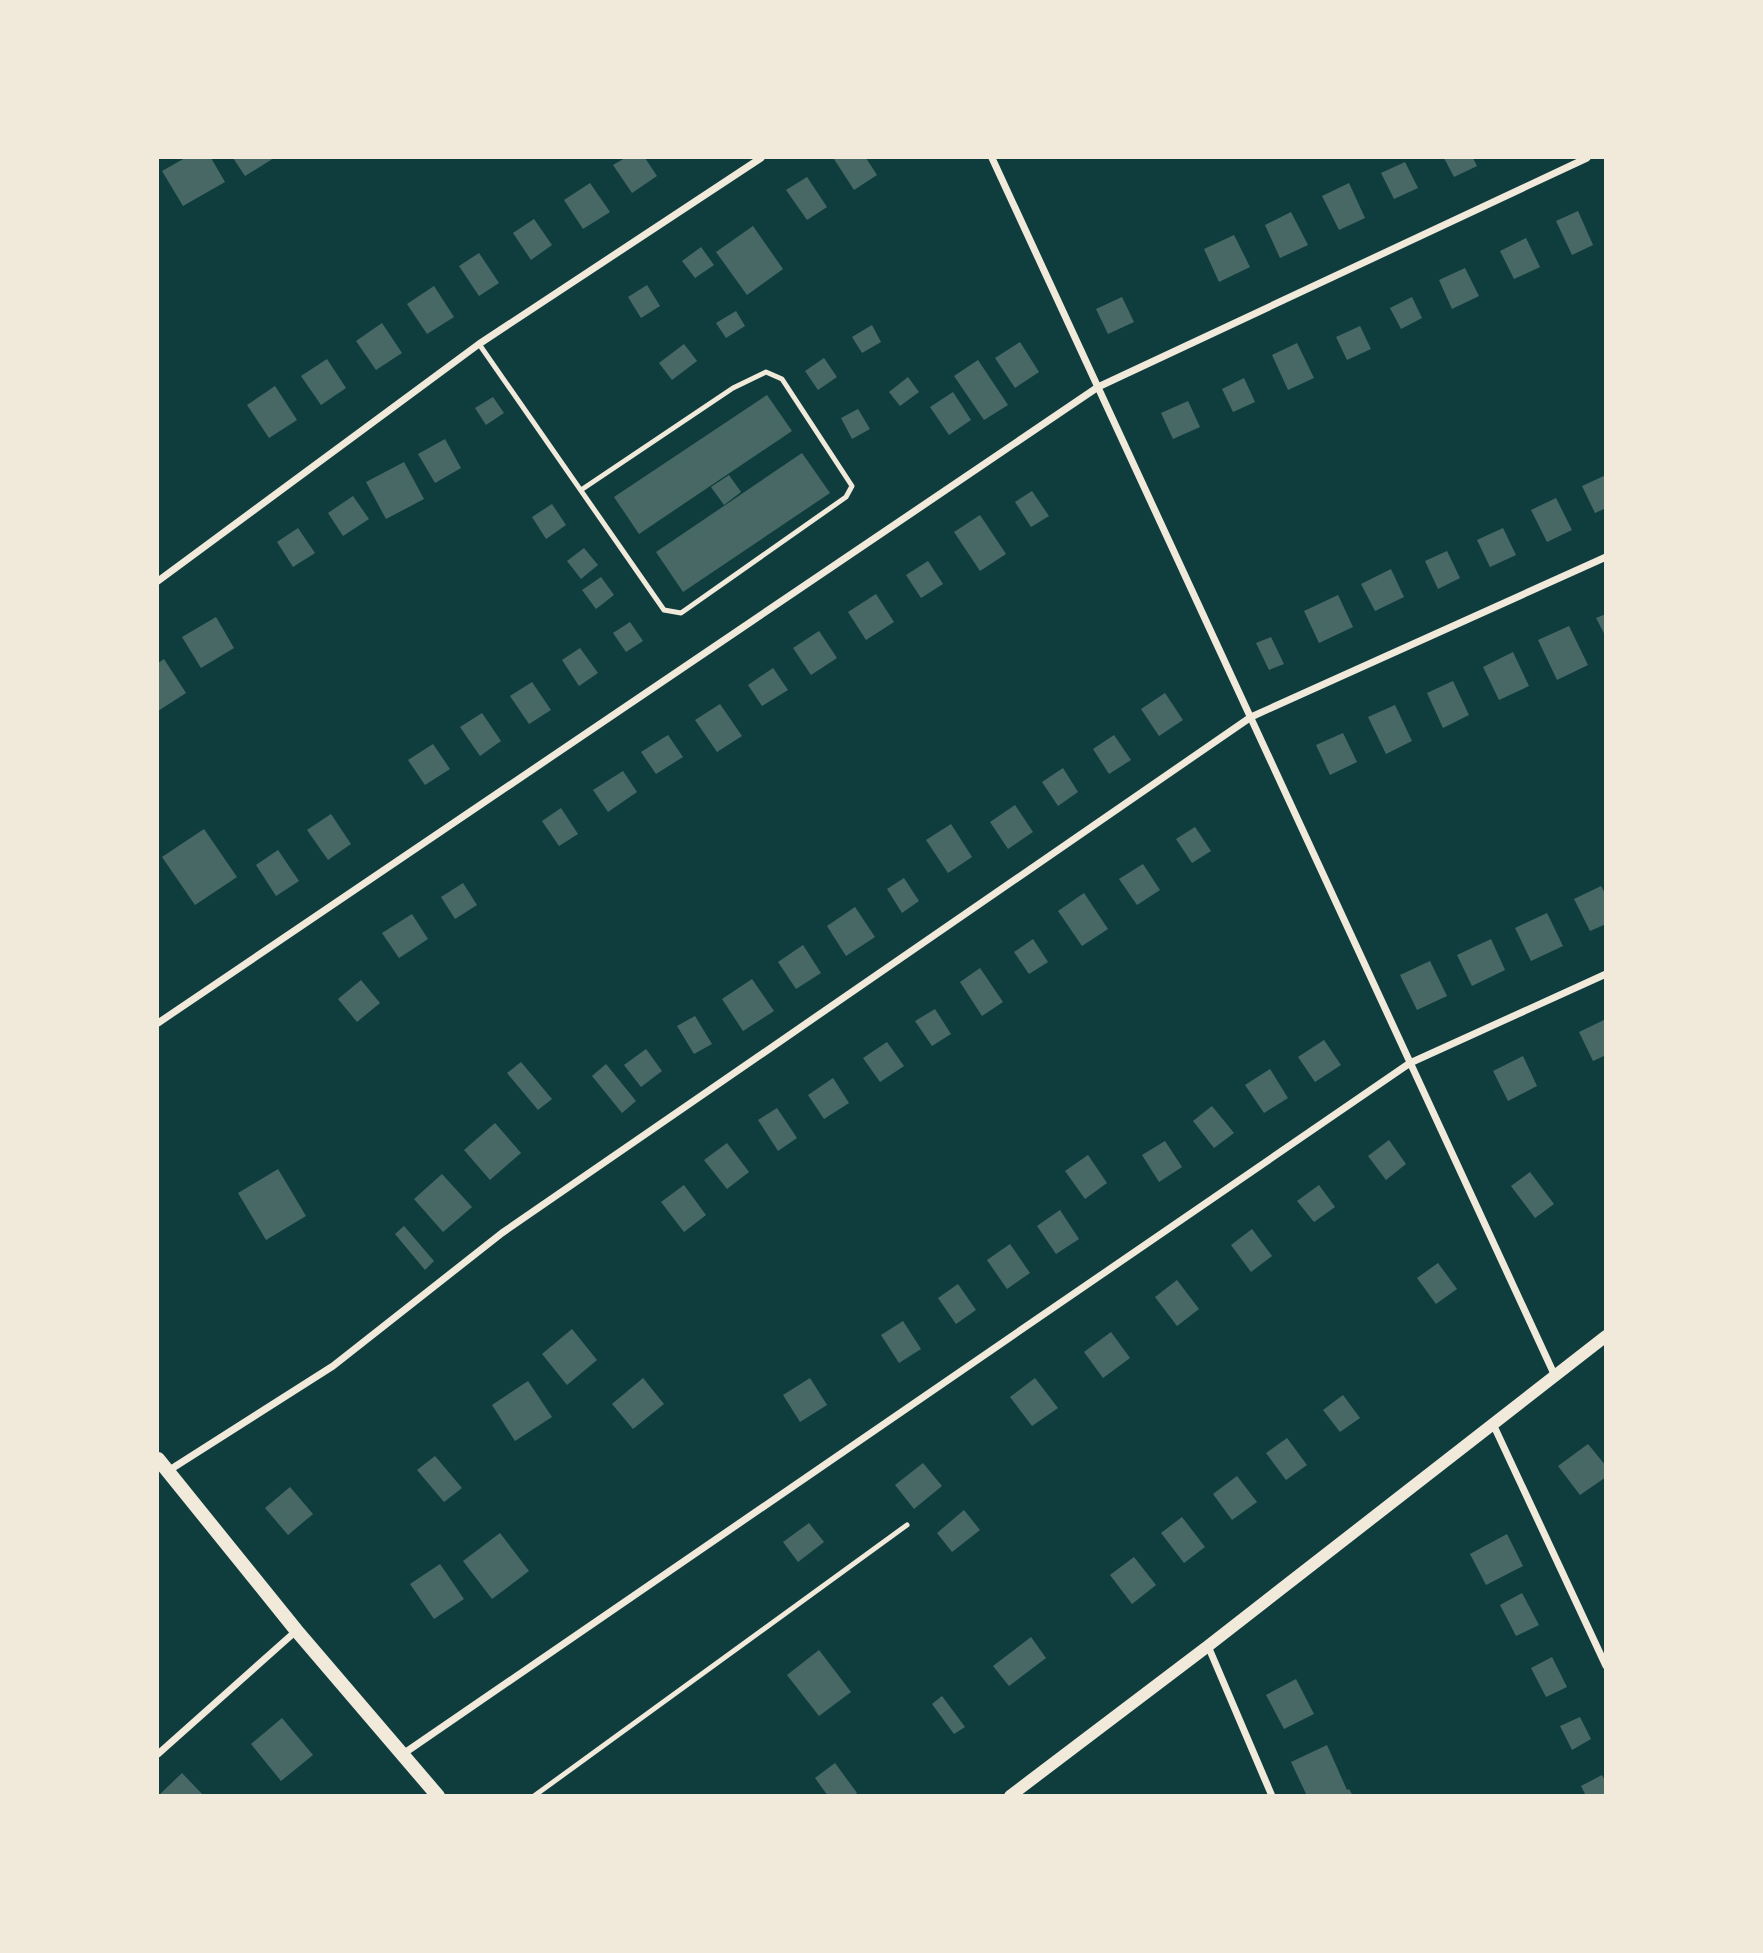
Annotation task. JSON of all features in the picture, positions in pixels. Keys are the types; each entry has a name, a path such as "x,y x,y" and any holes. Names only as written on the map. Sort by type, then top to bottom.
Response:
{"main road":[{"path":"158,1459 296,1630 438,1796"}],"street":[{"path":"158,581 479,344 761,158"},
{"path":"992,158 1555,1376"},
{"path":"158,1023 1098,387 1587,158"},
{"path":"167,1471 333,1366 502,1233 1251,716 1605,557"},
{"path":"402,1755 1410,1063 1605,975"},
{"path":"1010,1796 1208,1646 1605,1336"},
{"path":"1493,1424 1605,1666"},
{"path":"158,1754 296,1630"},
{"path":"1208,1646 1272,1796"}],"lane":[{"path":"479,344 664,610 681,613 846,497 852,486 782,379 766,372 733,388 581,490"},
{"path":"534,1796 907,1525"}],"building":[{"path":"185,158 211,158 225,182 183,206 162,171"},
{"path":"233,158 274,158 245,176"},
{"path":"625,158 645,158 657,176 632,193 613,165"},
{"path":"866,158 877,175 854,190 834,159"},
{"path":"1444,158 1473,158 1477,166 1454,177"},
{"path":"1405,162 1418,188 1394,199 1381,173"},
{"path":"807,177 827,207 807,220 786,190"},
{"path":"590,183 610,212 583,229 564,200"},
{"path":"1349,183 1365,218 1339,230 1322,196"},
{"path":"1578,211 1593,245 1572,255 1556,221"},
{"path":"1291,212 1308,245 1280,258 1265,225"},
{"path":"534,219 552,245 531,260 513,233"},
{"path":"753,226 783,269 747,295 716,252"},
{"path":"1234,235 1250,267 1219,282 1204,249"},
{"path":"1526,238 1540,267 1514,279 1500,251"},
{"path":"701,247 714,265 695,278 682,261"},
{"path":"479,253 499,283 479,296 459,266"},
{"path":"1465,268 1479,296 1452,309 1439,280"},
{"path":"647,285 660,306 641,318 628,297"},
{"path":"434,286 454,317 427,334 407,304"},
{"path":"1122,297 1134,322 1108,334 1096,309"},
{"path":"1412,297 1422,318 1401,329 1390,308"},
{"path":"736,311 745,326 726,338 716,323"},
{"path":"382,323 402,353 376,370 356,341"},
{"path":"872,325 881,342 862,353 852,337"},
{"path":"1360,326 1371,349 1347,360 1336,337"},
{"path":"1020,342 1039,372 1015,388 995,358"},
{"path":"1297,343 1314,378 1288,390 1272,355"},
{"path":"684,344 697,361 672,380 659,363"},
{"path":"824,358 837,377 818,390 805,371"},
{"path":"327,359 346,388 321,405 301,376"},
{"path":"978,360 1008,405 984,420 954,376"},
{"path":"908,377 919,392 900,406 889,392"},
{"path":"1244,378 1255,402 1233,412 1222,389"},
{"path":"275,386 297,420 269,438 247,405"},
{"path":"953,392 971,420 949,435 930,407"},
{"path":"767,395 792,431 639,534 614,497"},
{"path":"493,397 504,413 486,425 475,408"},
{"path":"1188,401 1200,427 1173,439 1161,413"},
{"path":"858,409 870,429 852,439 841,418"},
{"path":"445,439 461,468 435,483 418,454"},
{"path":"802,453 830,493 683,592 656,552"},
{"path":"404,462 424,499 386,519 366,482"},
{"path":"729,475 741,492 724,505 711,487"},
{"path":"1606,475 1606,508 1595,513 1582,486"},
{"path":"1032,491 1049,516 1031,527 1015,502"},
{"path":"353,496 369,519 343,536 328,513"},
{"path":"1556,498 1572,530 1547,542 1531,510"},
{"path":"552,504 566,525 546,539 532,517"},
{"path":"980,515 1006,554 980,571 954,532"},
{"path":"298,528 315,553 293,567 277,542"},
{"path":"1503,528 1516,555 1490,567 1477,540"},
{"path":"584,548 598,565 581,579 567,561"},
{"path":"1447,551 1460,578 1438,589 1425,561"},
{"path":"928,561 943,584 921,598 906,575"},
{"path":"1391,569 1404,597 1375,611 1361,584"},
{"path":"601,577 614,595 596,609 582,590"},
{"path":"876,594 894,622 866,640 848,612"},
{"path":"1338,595 1353,627 1319,643 1304,611"},
{"path":"1606,614 1606,637 1596,618"},
{"path":"216,617 234,648 201,668 182,637"},
{"path":"630,622 643,641 626,652 613,633"},
{"path":"1569,626 1588,665 1557,680 1538,640"},
{"path":"819,631 837,658 811,675 793,648"},
{"path":"1271,637 1284,664 1269,670 1256,643"},
{"path":"580,648 598,673 579,686 562,660"},
{"path":"1513,652 1529,686 1499,700 1483,667"},
{"path":"164,659 186,693 158,711 158,663"},
{"path":"773,668 788,690 762,706 748,685"},
{"path":"1453,681 1469,715 1443,728 1427,693"},
{"path":"532,682 551,710 529,724 510,696"},
{"path":"1165,693 1183,720 1159,736 1141,709"},
{"path":"720,704 742,736 717,752 695,720"},
{"path":"1395,705 1412,741 1386,754 1368,717"},
{"path":"482,713 501,741 480,756 460,727"},
{"path":"1343,733 1357,762 1330,775 1316,745"},
{"path":"668,735 683,757 656,774 641,752"},
{"path":"1114,735 1131,760 1109,774 1093,749"},
{"path":"433,744 450,769 425,785 408,760"},
{"path":"1063,768 1078,792 1058,806 1042,782"},
{"path":"623,771 637,792 608,812 593,790"},
{"path":"1015,805 1033,832 1008,849 990,822"},
{"path":"561,808 578,834 559,846 542,821"},
{"path":"331,814 351,844 328,860 307,830"},
{"path":"951,824 972,857 948,873 926,840"},
{"path":"1195,827 1211,851 1192,863 1176,839"},
{"path":"204,829 237,877 195,905 162,857"},
{"path":"278,850 299,881 276,896 256,865"},
{"path":"1143,864 1160,890 1137,905 1119,879"},
{"path":"904,878 919,901 902,913 887,889"},
{"path":"463,883 477,905 455,919 441,897"},
{"path":"1601,886 1606,895 1606,924 1590,931 1574,899"},
{"path":"1084,893 1108,929 1082,946 1058,911"},
{"path":"855,907 875,937 846,956 827,926"},
{"path":"1547,913 1563,946 1531,961 1515,928"},
{"path":"412,914 428,939 399,958 382,933"},
{"path":"1033,939 1048,962 1029,974 1014,952"},
{"path":"1491,939 1505,970 1472,986 1457,955"},
{"path":"803,945 821,973 796,989 778,962"},
{"path":"1430,961 1447,996 1417,1010 1400,975"},
{"path":"980,968 1003,1002 982,1016 960,982"},
{"path":"752,979 774,1011 743,1031 722,999"},
{"path":"361,980 380,1003 357,1022 338,999"},
{"path":"935,1009 951,1034 932,1046 915,1021"},
{"path":"695,1016 712,1044 694,1054 677,1026"},
{"path":"1606,1019 1606,1055 1593,1061 1579,1032"},
{"path":"1324,1040 1341,1065 1315,1082 1298,1057"},
{"path":"887,1042 904,1066 880,1082 863,1058"},
{"path":"646,1049 662,1071 641,1087 624,1065"},
{"path":"1523,1056 1537,1086 1508,1101 1493,1071"},
{"path":"521,1062 552,1099 538,1110 507,1073"},
{"path":"606,1064 636,1101 622,1113 592,1076"},
{"path":"1270,1069 1288,1098 1264,1113 1245,1085"},
{"path":"833,1078 849,1103 824,1119 808,1095"},
{"path":"1212,1106 1234,1133 1214,1148 1193,1121"},
{"path":"777,1108 797,1138 778,1151 758,1120"},
{"path":"495,1123 521,1153 490,1180 464,1150"},
{"path":"1389,1140 1406,1164 1386,1180 1368,1156"},
{"path":"1165,1141 1182,1167 1159,1182 1142,1155"},
{"path":"727,1143 749,1172 727,1189 704,1160"},
{"path":"1088,1155 1107,1183 1085,1199 1065,1171"},
{"path":"278,1169 306,1216 266,1240 238,1193"},
{"path":"1530,1172 1554,1204 1535,1218 1511,1186"},
{"path":"442,1174 472,1207 443,1232 414,1199"},
{"path":"684,1185 706,1215 684,1232 661,1202"},
{"path":"1319,1185 1335,1207 1314,1222 1297,1201"},
{"path":"1060,1210 1079,1239 1056,1254 1037,1226"},
{"path":"404,1226 434,1261 425,1270 395,1234"},
{"path":"1252,1229 1272,1256 1251,1272 1231,1245"},
{"path":"1010,1244 1030,1273 1007,1289 987,1260"},
{"path":"1438,1263 1457,1289 1436,1304 1417,1278"},
{"path":"1177,1280 1199,1309 1177,1326 1155,1297"},
{"path":"958,1284 976,1310 956,1324 938,1298"},
{"path":"903,1321 921,1349 899,1363 881,1335"},
{"path":"572,1329 597,1360 567,1385 542,1354"},
{"path":"1111,1332 1130,1358 1103,1378 1084,1352"},
{"path":"643,1378 664,1404 633,1429 612,1404"},
{"path":"810,1378 827,1405 800,1422 783,1395"},
{"path":"1035,1378 1058,1408 1032,1426 1010,1397"},
{"path":"528,1381 552,1417 515,1441 492,1405"},
{"path":"1343,1395 1360,1418 1340,1432 1323,1410"},
{"path":"1287,1438 1307,1465 1286,1480 1266,1453"},
{"path":"1588,1444 1606,1466 1606,1477 1580,1495 1558,1466"},
{"path":"435,1456 462,1488 444,1502 417,1470"},
{"path":"923,1463 942,1486 914,1509 895,1485"},
{"path":"1237,1476 1257,1502 1232,1520 1213,1494"},
{"path":"290,1487 313,1514 288,1535 265,1508"},
{"path":"964,1510 980,1530 952,1552 937,1533"},
{"path":"1182,1517 1205,1547 1184,1563 1161,1533"},
{"path":"809,1523 824,1542 798,1562 783,1542"},
{"path":"500,1533 529,1571 492,1599 463,1561"},
{"path":"1507,1534 1523,1566 1486,1585 1470,1554"},
{"path":"1134,1557 1156,1585 1132,1604 1110,1575"},
{"path":"440,1564 464,1599 434,1619 410,1584"},
{"path":"1522,1593 1539,1625 1516,1636 1500,1605"},
{"path":"1031,1637 1046,1658 1009,1686 993,1666"},
{"path":"819,1650 851,1692 819,1716 787,1675"},
{"path":"1552,1657 1567,1687 1546,1697 1531,1668"},
{"path":"1296,1679 1314,1714 1284,1729 1266,1695"},
{"path":"942,1696 965,1727 954,1734 932,1704"},
{"path":"1580,1717 1591,1739 1572,1750 1560,1726"},
{"path":"282,1718 313,1755 281,1781 251,1744"},
{"path":"1327,1745 1347,1790 1349,1789 1353,1796 1307,1796 1291,1762"},
{"path":"835,1763 857,1793 854,1796 828,1796 815,1778"},
{"path":"182,1773 204,1796 158,1796"},
{"path":"1602,1775 1606,1782 1606,1796 1586,1796 1581,1786"}]}
